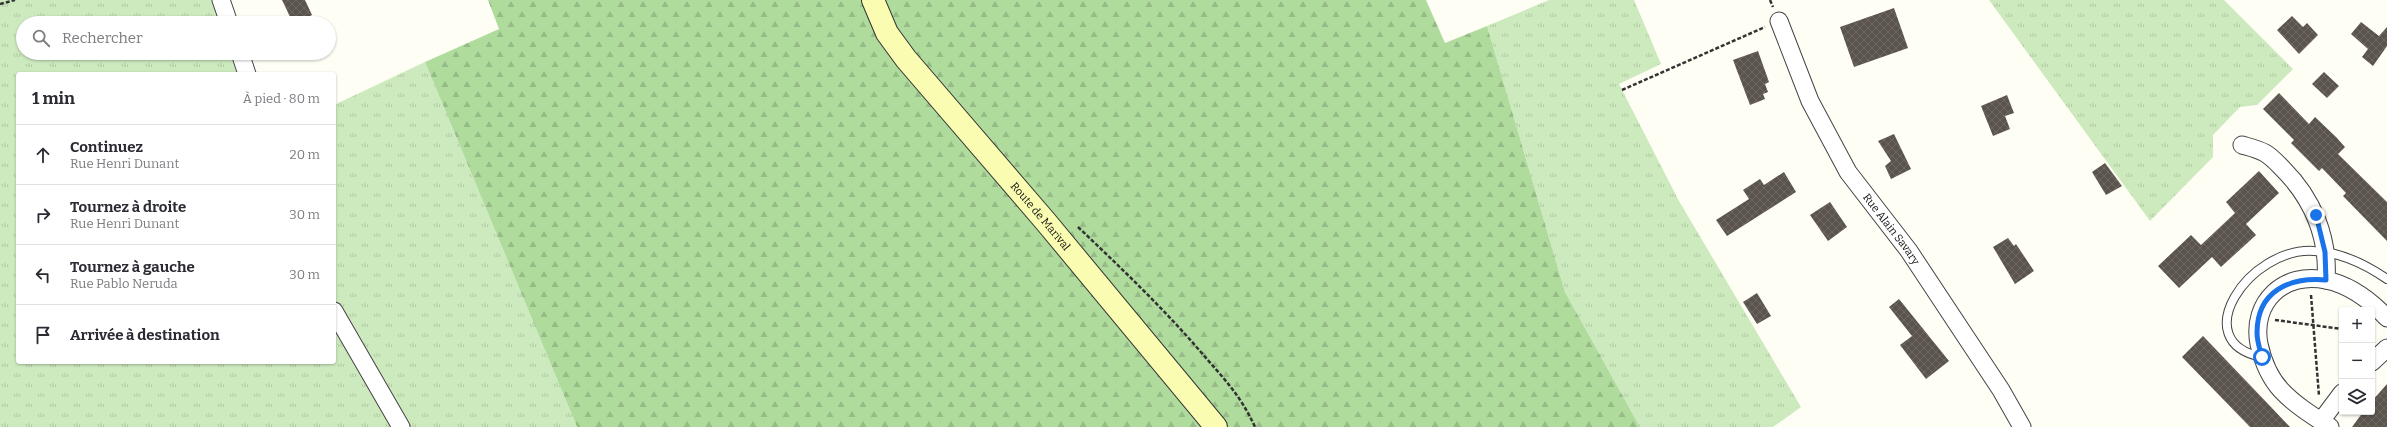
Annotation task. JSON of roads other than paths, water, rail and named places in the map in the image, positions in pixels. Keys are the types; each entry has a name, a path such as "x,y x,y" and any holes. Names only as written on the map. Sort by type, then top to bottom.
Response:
{"main road":[{"name":"Route de Marival","path":"873,0 887,33 906,59 1051,228 1216,427"}],"street":[{"path":"221,0 227,16"},
{"name":"Rue Alain Savary","path":"1779,21 1810,101 1848,172 1909,251 2001,390 2022,427"},
{"path":"242,60 246,72"},
{"path":"2242,145 2265,153 2300,188 2316,215 2325,252 2318,279"},
{"path":"2339,398 2325,424 2281,391 2267,371 2257,334 2259,318 2264,303 2276,290 2290,282 2318,279 2344,286 2368,299 2387,318"},
{"path":"336,314 401,427"},
{"path":"2375,359 2387,348"}],"lane":[{"path":"2262,357 2241,349 2230,337 2227,317 2238,292 2245,281 2260,267 2272,260 2299,251 2325,252 2359,262 2387,279"}]}
